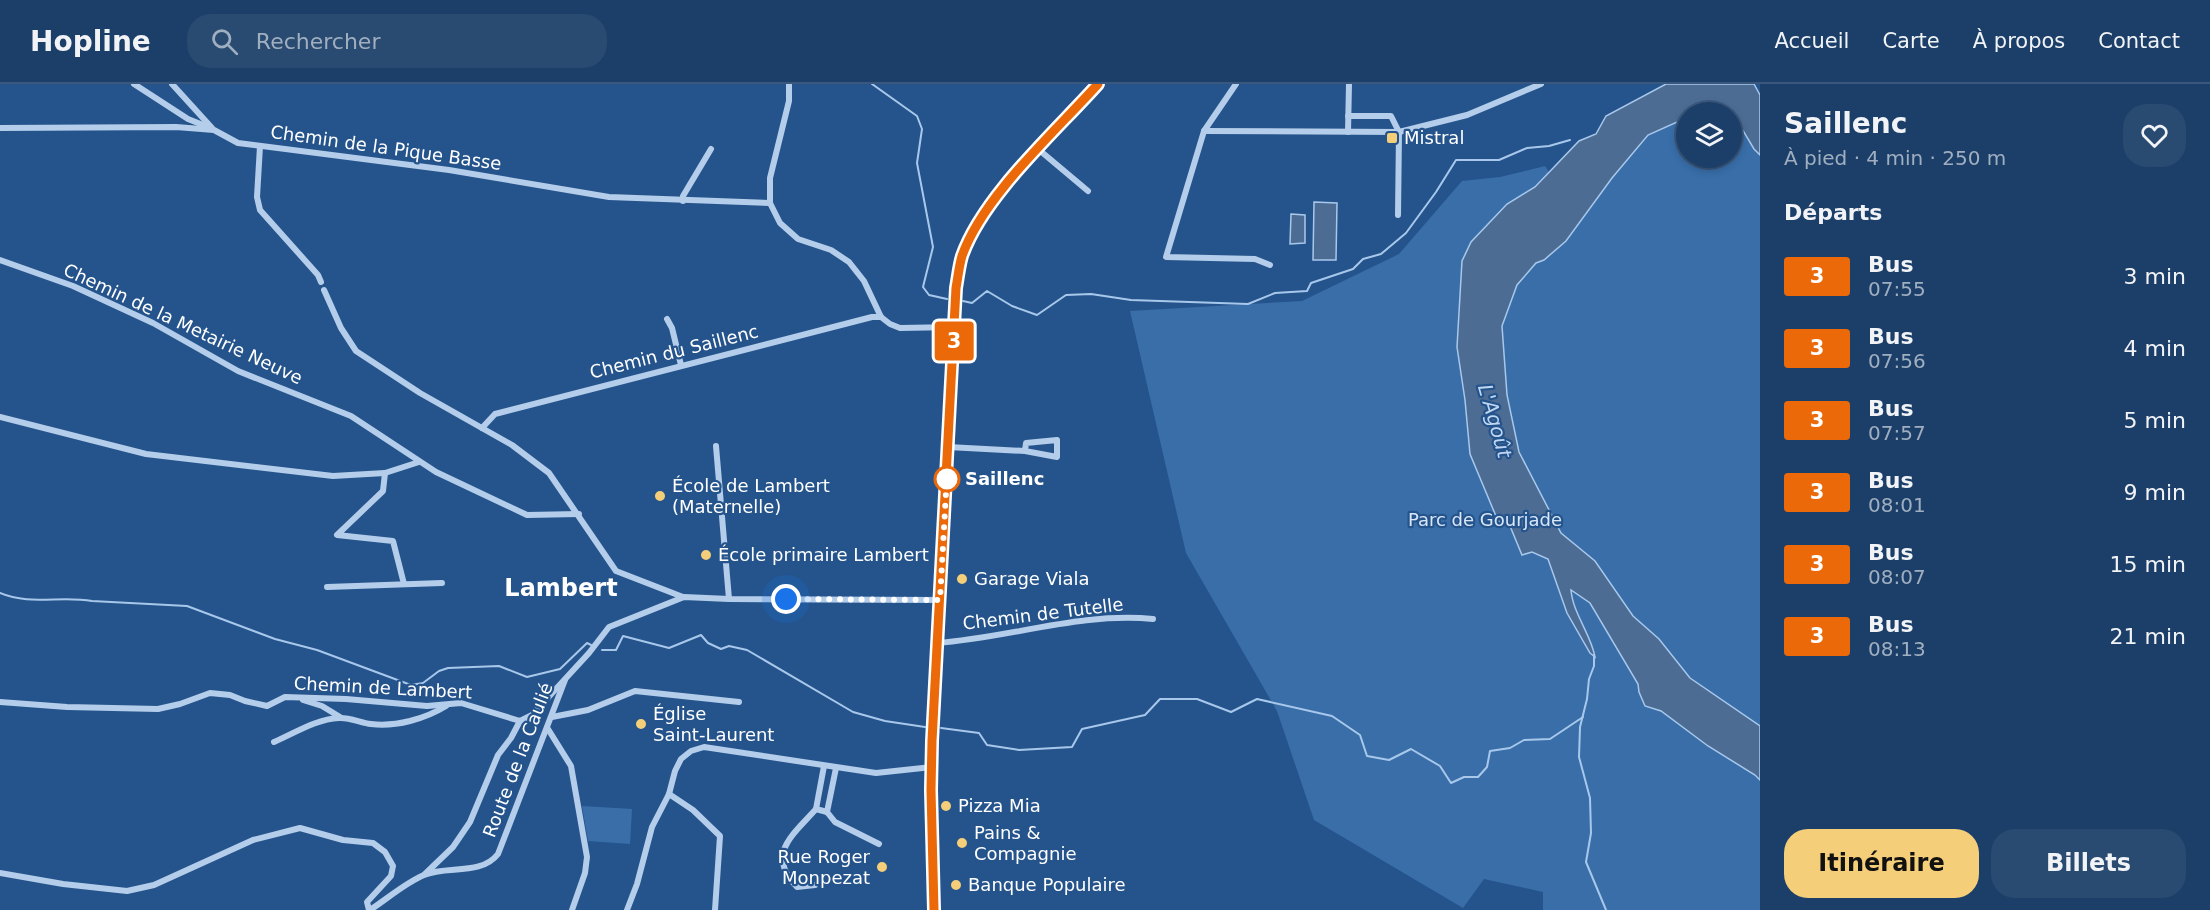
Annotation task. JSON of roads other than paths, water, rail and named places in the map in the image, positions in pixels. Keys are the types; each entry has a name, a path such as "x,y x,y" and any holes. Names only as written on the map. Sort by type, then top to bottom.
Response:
{"main road":[{"path":"934,910 932,767 956,288 962,258 974,229 995,198 1098,84"}],"street":[{"path":"134,84 188,119 214,130"},
{"path":"172,84 214,130"},
{"path":"789,84 786,111 770,178 770,203 780,223 798,239 831,250 849,262 864,281 881,317 890,324 900,328 955,327"},
{"path":"1236,84 1204,131 1166,257 1255,259 1270,265"},
{"path":"1348,132 1349,84"},
{"path":"1204,131 1399,132 1467,115 1540,84"},
{"path":"1348,116 1390,116 1399,132 1398,215"},
{"name":"Chemin de la Pique Basse","path":"0,129 176,128 214,130 238,143 449,170 609,197 770,203"},
{"path":"261,146 257,197 260,210 318,275 321,282"},
{"path":"683,201 683,196 711,149"},
{"path":"1038,149 1088,190"},
{"name":"Chemin de la Metairie Neuve","path":"0,260 73,286 153,323 238,371 351,416 418,462 527,515 579,514"},
{"path":"324,290 341,328 356,351 420,393 512,446 549,473 616,571 684,597 729,600 940,600"},
{"name":"Chemin du Saillenc","path":"482,428 495,414 681,365 881,317"},
{"path":"668,319 681,365"},
{"path":"0,417 146,454 333,476 385,473 418,462"},
{"path":"948,447 1025,452 1057,457 1057,440 1026,443 1025,452"},
{"path":"716,446 729,600"},
{"path":"385,473 383,491 337,535 393,541 404,584"},
{"path":"327,587 442,583"},
{"path":"425,874 453,847 470,822 498,755 520,721 532,715 590,653 609,627 684,597"},
{"name":"Chemin de Tutelle","path":"937,643 1069,622 1135,617 1153,619"},
{"name":"Route de la Caulié","path":"369,910 425,874 482,866 492,862 498,854 548,729 566,677"},
{"path":"552,717 588,710 635,691 739,702"},
{"name":"Chemin de Lambert","path":"0,702 67,707 158,709 210,693 230,695 267,706 285,698 346,699 417,706 461,703 520,721"},
{"path":"296,698 322,706 341,718 391,726 432,715 449,704"},
{"path":"274,742 318,722 341,718"},
{"path":"548,729 571,766 587,856 585,873 572,910"},
{"path":"627,910 637,884 652,826 669,794 681,759 691,751 704,747 876,773 932,767"},
{"path":"815,885 797,887 785,875 783,859 785,844 816,809 824,766"},
{"path":"827,812 836,768"},
{"path":"669,794 693,810 720,836 715,910"},
{"path":"816,809 827,812 835,822 879,844"},
{"path":"0,873 63,884 127,891 154,885 254,840 300,828 343,840 374,843 385,852 393,866 391,876 367,902 369,910"}],"water":[{"name":"L'Agoût","path":"1666,84 1754,84 1760,95 1760,155 1742,129 1742,102 1676,102 1676,122 1648,135 1612,178 1566,241 1544,260 1536,263 1517,285 1502,326 1507,395 1519,452 1561,533 1595,561 1633,616 1659,639 1690,678 1760,726 1760,780 1708,746 1661,711 1645,706 1638,684 1590,603 1571,590 1572,599 1595,657 1590,653 1567,613 1548,559 1532,552 1522,555 1510,526 1498,521 1470,454 1457,347 1462,261 1471,242 1507,204 1535,187 1579,141 1596,134 1606,116"},
{"path":"1314,202 1337,203 1336,260 1313,260"},
{"path":"1291,214 1305,215 1305,243 1290,244"}],"waterway":[{"path":"872,84 917,116 922,129 917,163 933,247 923,287 929,295 947,299"},
{"path":"963,301 972,303 987,291 1012,306 1037,315 1066,295 1091,294 1131,300 1248,304 1275,293 1307,291 1311,283 1353,269 1363,259 1381,254 1406,233 1456,160 1499,160 1527,148 1549,146 1570,140"},
{"path":"0,593 34,600 80,599 187,606 275,639 317,650 411,685 423,683 439,671 448,668 499,666 527,677 560,669 587,643 591,645"},
{"path":"602,650 616,650 623,636 669,648 701,635 708,643 721,649 729,646 747,650 853,712 885,721 925,727"},
{"path":"1594,655 1594,666 1589,679 1580,727 1579,757 1590,798 1591,833 1586,862 1606,910"},
{"path":"941,728 979,733 987,745 1019,750 1072,747 1082,729 1145,715 1160,699 1197,699 1231,712 1257,699 1332,716 1360,735 1367,756 1389,760 1411,749 1440,766 1451,783 1464,777 1478,777 1487,767 1490,751 1510,748 1524,740 1550,739 1583,717"}],"place":[{"name":"Mistral","path":"1392,138"},
{"name":"Saillenc","path":"947,479"},
{"name":"École de Lambert (Maternelle)","path":"660,496"},
{"name":"École primaire Lambert","path":"706,555"},
{"name":"Garage Viala","path":"962,579"},
{"name":"Église Saint-Laurent","path":"641,724"},
{"name":"Pizza Mia","path":"946,806"},
{"name":"Pains & Compagnie","path":"962,843"},
{"name":"Rue Roger Monpezat","path":"882,867"},
{"name":"Banque Populaire","path":"956,885"}],"district":[{"name":"Lambert","path":"561,588"}],"park label":[{"name":"Parc de Gourjade","path":"1485,520"}]}
